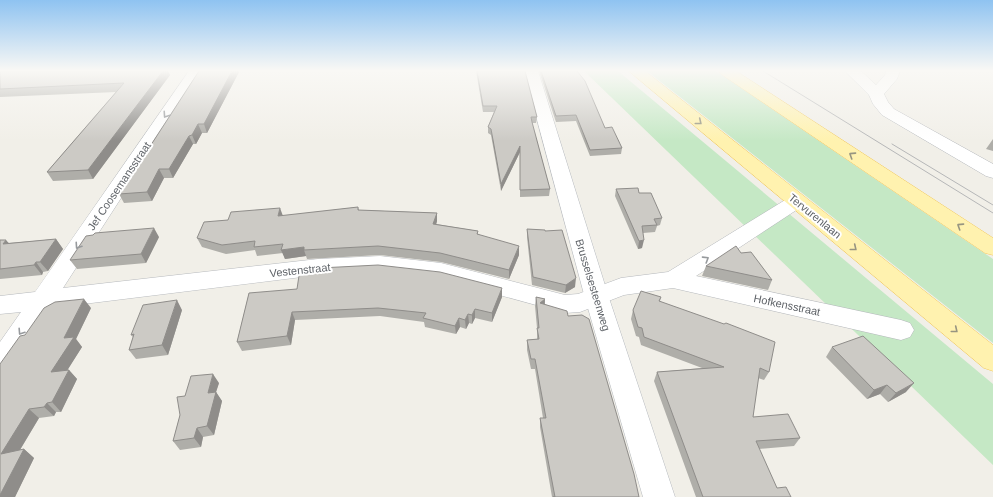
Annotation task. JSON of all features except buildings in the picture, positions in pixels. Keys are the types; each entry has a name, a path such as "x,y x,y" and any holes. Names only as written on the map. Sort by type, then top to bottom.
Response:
{"main road":[{"name":"Tervurenlaan","path":"665,94 993,360"},
{"path":"761,94 993,248"}],"street":[{"name":"Jef Coosemansstraat","path":"0,364 180,94"},
{"name":"Brusselsesteenweg","path":"537,94 597,298 659,497"},
{"path":"877,94 881,104 888,112 993,172"},
{"name":"Hofkensstraat","path":"673,280 797,201"},
{"name":"Vestenstraat","path":"0,305 318,267 380,264 441,271 561,303 580,302 597,298"},
{"name":"Hofkensstraat","path":"597,298 621,287 638,283 673,280 901,330"}],"green space":[{"path":"608,94 646,94 993,384 993,465"},
{"path":"677,94 750,94 993,259 993,343"}],"tram line":[{"path":"801,94 993,213"},
{"path":"892,144 993,205"}]}
